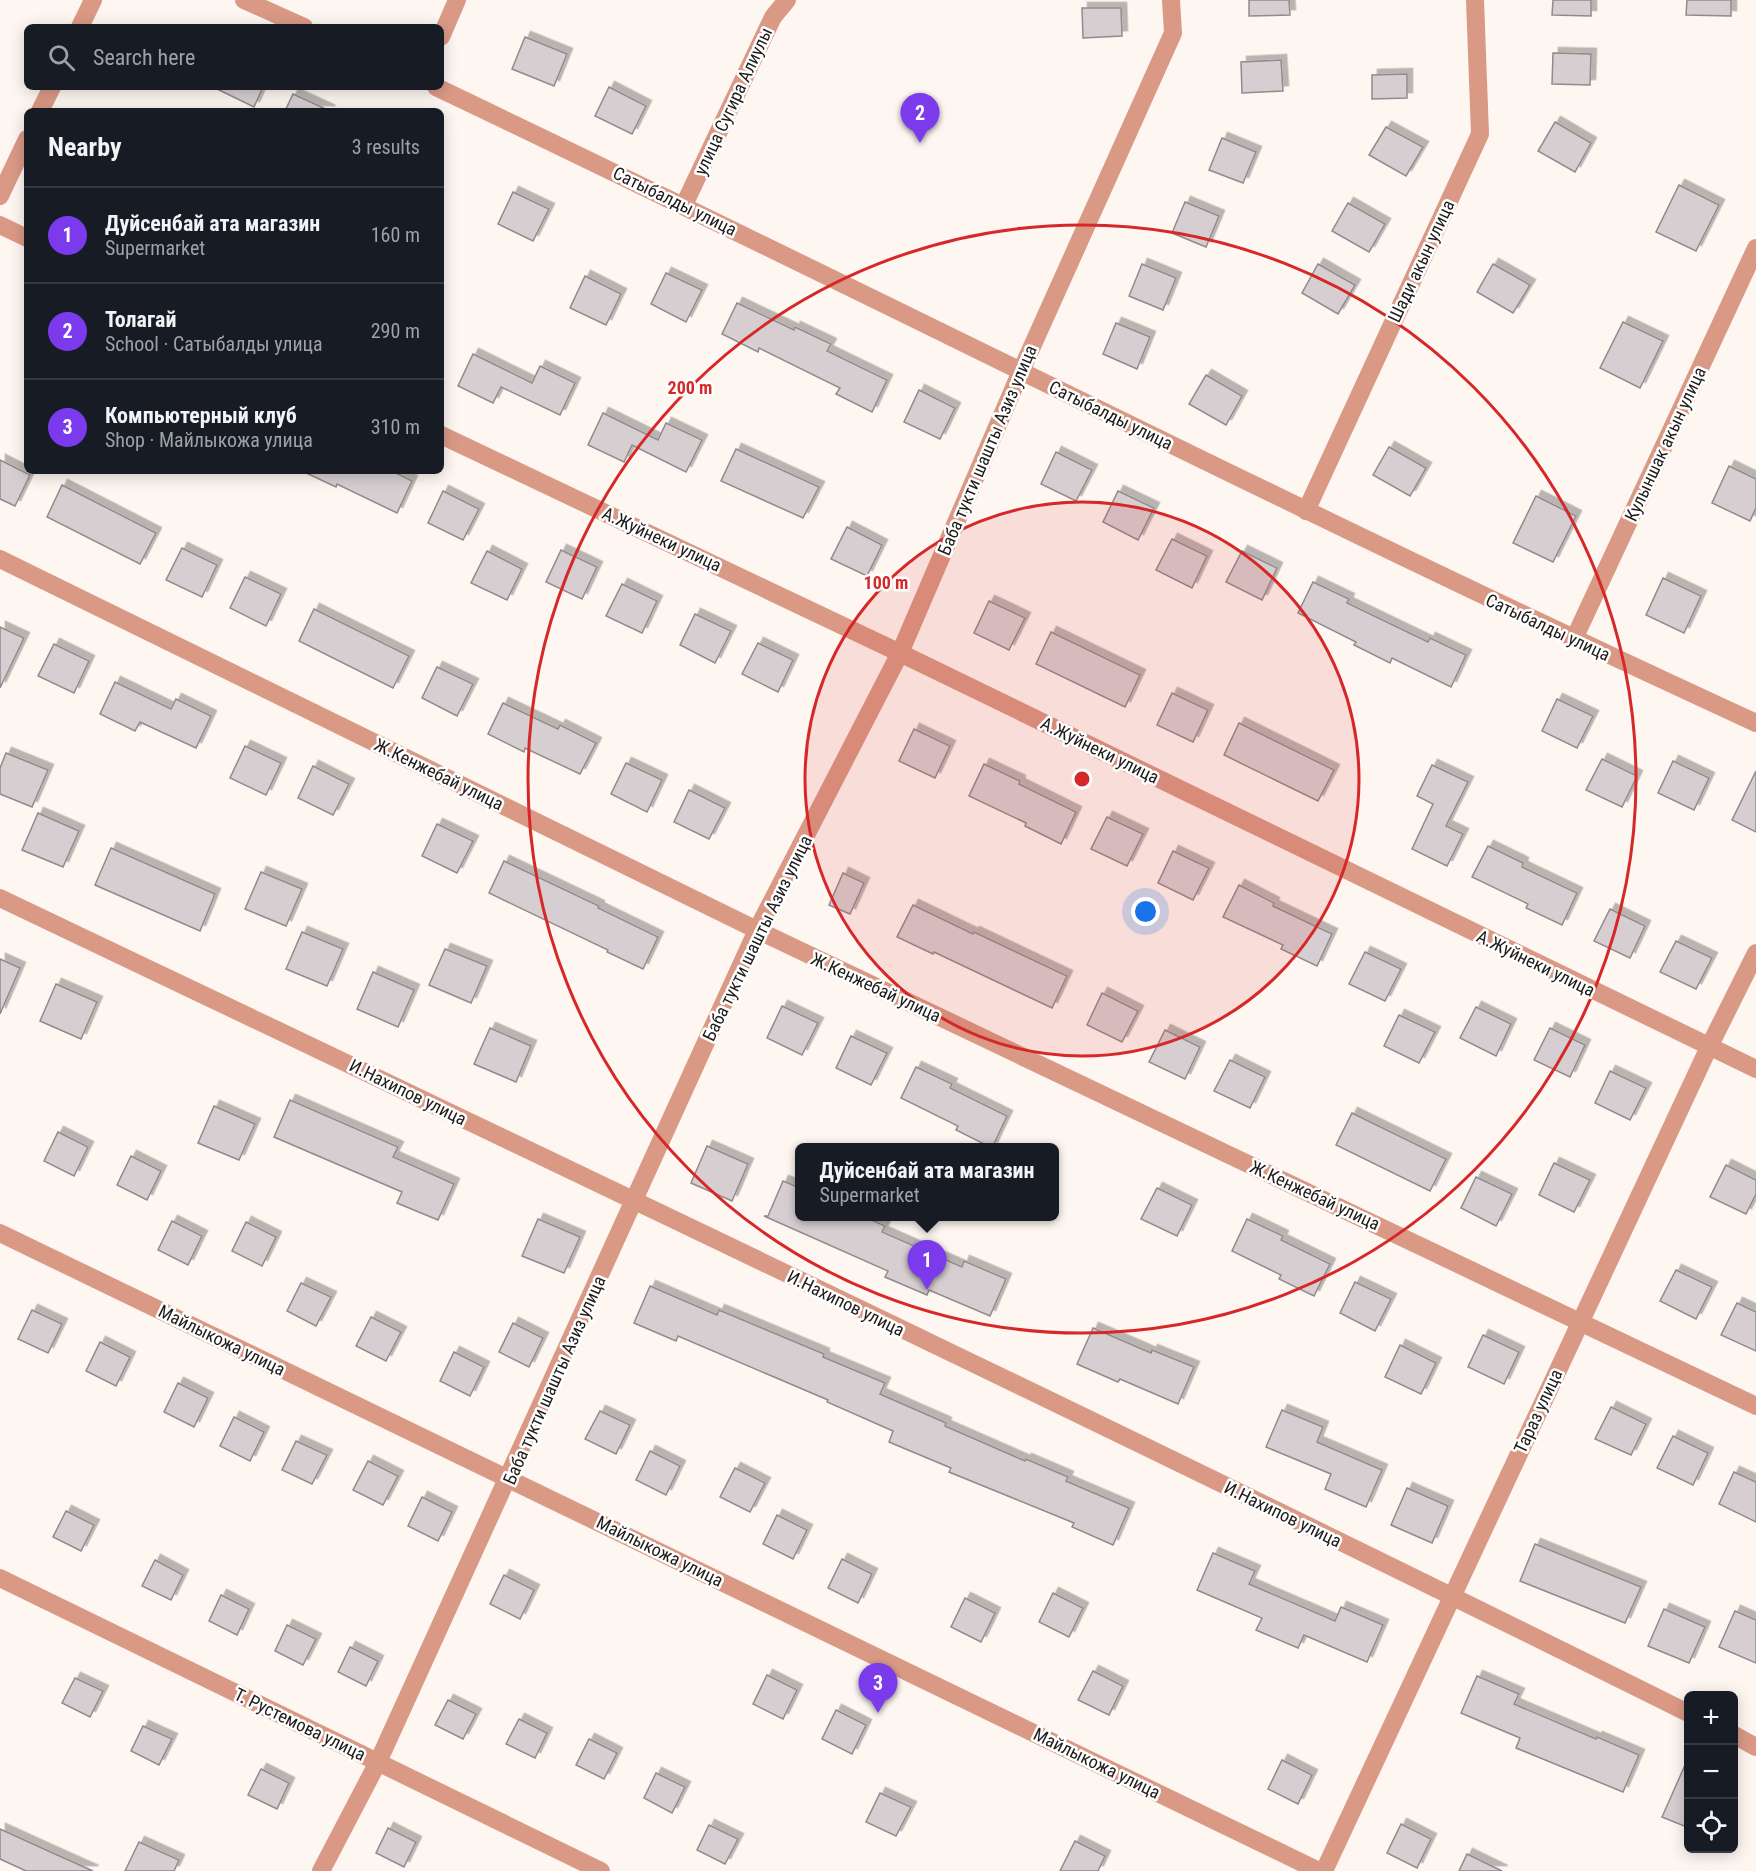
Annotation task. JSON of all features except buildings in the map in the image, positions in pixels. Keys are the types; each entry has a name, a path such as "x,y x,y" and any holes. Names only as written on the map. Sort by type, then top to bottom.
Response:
{"street":[{"path":"81,24 93,0"},
{"path":"244,0 297,24"},
{"path":"444,30 457,0"},
{"name":"улица Сугира Алиулы","path":"684,205 773,17 787,0"},
{"name":"Баба тукти шашты Азиз улица","path":"321,1871 378,1762 757,930 900,653 1021,371 1173,33 1171,0"},
{"name":"Шади акын улица","path":"1306,511 1480,134 1474,0"},
{"path":"42,108 50,90"},
{"name":"Сатыбалды улица","path":"442,90 684,205 1306,511 1756,723"},
{"path":"0,196 24,145"},
{"path":"0,225 24,237"},
{"name":"Кулыншак акын улица","path":"1574,639 1756,248"},
{"name":"А.Жуйнеки улица","path":"444,436 900,653 1756,1069"},
{"name":"Ж.Кенжебай улица","path":"0,559 757,930 1756,1406"},
{"name":"И.Нахипов улица","path":"0,898 1452,1595 1684,1711"},
{"name":"Тараз улица","path":"1324,1871 1580,1321 1709,1047 1756,953"},
{"name":"Майлыкожа улица","path":"0,1233 1319,1871"},
{"name":"Т. Рустемова улица","path":"0,1578 601,1871"},
{"path":"1738,1737 1756,1747"}],"place":[{"name":"Толагай","path":"920,143"},
{"name":"Дуйсенбай ата магазин","path":"927,1290"},
{"name":"Компьютерный клуб","path":"878,1713"}]}
